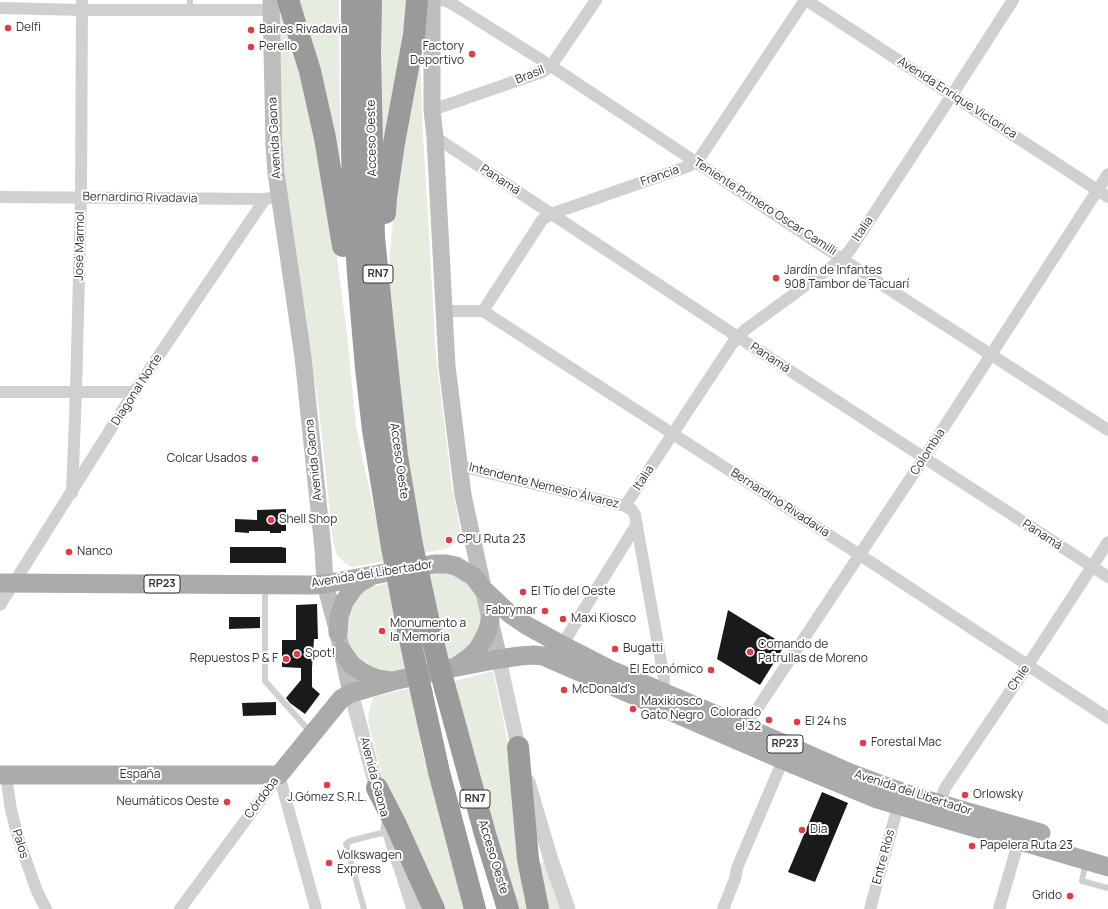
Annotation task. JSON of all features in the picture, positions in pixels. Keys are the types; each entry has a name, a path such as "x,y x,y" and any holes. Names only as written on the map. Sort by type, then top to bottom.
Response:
{"highway":[{"name":"Acceso Oeste","path":"352,0 353,195 366,368 373,430 402,546 434,647 448,678 485,834 508,909"},
{"name":"Acceso Oeste","path":"371,0 370,52 374,237 397,456 406,621 440,772 475,909"},
{"path":"383,326 383,256 386,198 394,143 414,35 417,0"},
{"path":"277,3 310,71 326,138 341,226 348,283 366,368"},
{"path":"518,747 528,859 538,909"},
{"path":"377,788 396,825 434,909"}],"main road":[{"path":"432,0 432,110 435,137 448,366 463,495 499,658"},
{"name":"Avenida Gaona","path":"277,3 272,198 303,357 323,549 325,584 338,633 351,693"},
{"name":"Avenida del Libertador","path":"7,583 325,584 434,564 456,566 474,577 483,589 510,614 562,645 611,670 857,776 903,792 937,810 1019,840 1108,867"},
{"path":"338,633 341,609 348,595 359,584 373,575"},
{"path":"448,678 478,649 486,635 490,620"},
{"path":"342,651 351,664 363,673 377,679 393,681"},
{"name":"Avenida del Libertador","path":"351,693 393,681 448,678 499,658 527,655 543,656 877,799 898,806 937,810 1108,853"},
{"name":"Córdoba","path":"279,775 341,699 351,693"},
{"name":"España","path":"3,775 279,775"}],"street":[{"name":"Teniente Primero Oscar Camilli","path":"440,0 454,5 551,66 842,258 1108,430"},
{"name":"Brasil","path":"432,110 542,72 551,66 596,0"},
{"name":"Avenida Enrique Victorica","path":"806,0 1103,193"},
{"name":"Francia","path":"483,310 542,220 551,214 682,169 696,162 706,150 806,0"},
{"name":"Italia","path":"625,506 738,337 746,329 842,258 850,250 1013,0"},
{"path":"0,8 82,5 277,3"},
{"name":"José Marmol","path":"72,493 81,197 82,5"},
{"name":"Panamá","path":"435,137 738,337 1108,577"},
{"name":"Colombia","path":"745,727 992,354 1103,193 1108,174"},
{"name":"Bernardino Rivadavia","path":"0,197 272,198"},
{"name":"Diagonal Norte","path":"0,605 7,583 72,493 134,392 272,198"},
{"path":"444,311 483,310"},
{"name":"Bernardino Rivadavia","path":"483,310 1108,718"},
{"path":"0,392 134,392"},
{"name":"Intendente Nemesio Álvarez","path":"460,466 625,506 632,510 637,524 664,678 663,692"},
{"path":"562,645 637,524"},
{"name":"Chile","path":"937,810 945,788 1028,665 1108,542"},
{"path":"499,658 518,747 551,860 568,909"},
{"name":"Avenida Gaona","path":"351,693 389,831 414,909"},
{"path":"723,909 735,879 737,868 783,760"},
{"name":"Palos","path":"3,775 19,841 26,863 46,909"},
{"path":"279,775 316,909"},
{"name":"Córdoba","path":"180,909 279,775"},
{"name":"Entre Ríos","path":"870,909 898,806"},
{"path":"999,909 1019,840"}],"lane":[{"path":"265,584 265,681 312,734"},
{"path":"364,909 346,844 350,841 389,831"},
{"path":"1088,861 1082,881 1108,888"}],"shaded area":[{"path":"279,0 297,54 332,215 346,325 356,425 384,561 352,567 345,563 337,555 333,542 319,410 290,223 283,157"},
{"path":"293,0 339,0 340,160 336,159"},
{"path":"379,0 411,0 382,185"},
{"path":"420,40 422,117 436,355 452,487 460,528 457,542 446,549 422,553 390,333 389,302 390,252 400,148"},
{"path":"434,573 454,575 468,584 475,593 485,618 469,655 376,676 344,645 346,608 354,598 370,587"},
{"path":"493,671 513,768 533,909 519,909 498,847 470,746 455,681"},
{"path":"410,688 415,703 422,751 464,909 440,909 383,781 368,721 373,697"},
{"path":"546,862 562,909 543,909 536,865"}],"building":[{"name":"Shell Shop","path":"286,509 286,531 281,531 281,533 270,533 270,531 249,531 249,533 235,532 235,519 257,520 257,510"},
{"path":"230,547 286,548 286,563 230,563"},
{"path":"317,604 318,639 314,639 312,687 320,694 305,714 290,703 286,698 301,680 301,668 282,667 282,640 296,640 296,605"},
{"name":"Comando de Patrullas de Moreno","path":"728,610 785,645 760,685 717,659"},
{"path":"229,617 260,617 260,628 229,629"},
{"path":"276,702 276,715 243,716 242,703"},
{"path":"822,792 848,803 815,882 788,872"}],"place":[{"name":"Delfi","path":"8,28"},
{"name":"Baires Rivadavia","path":"251,30"},
{"name":"Perello","path":"251,47"},
{"name":"Factory Deportivo","path":"472,54"},
{"name":"Jardín de Infantes 908 Tambor de Tacuarí","path":"776,278"},
{"name":"Colcar Usados","path":"255,459"},
{"name":"Shell Shop","path":"271,520"},
{"name":"CPU Ruta 23","path":"449,540"},
{"name":"Nanco","path":"69,552"},
{"name":"El Tío del Oeste","path":"523,592"},
{"name":"Fabrymar","path":"545,611"},
{"name":"Maxi Kiosco","path":"563,619"},
{"name":"Monumento a la Memoria","path":"382,631"},
{"name":"Bugatti","path":"615,649"},
{"name":"Comando de Patrullas de Moreno","path":"750,652"},
{"name":"Spot!","path":"297,654"},
{"name":"Repuestos P & F","path":"286,659"},
{"name":"El Económico","path":"711,670"},
{"name":"McDonald's","path":"564,690"},
{"name":"Maxikiosco Gato Negro","path":"633,709"},
{"name":"Colorado el 32","path":"769,720"},
{"name":"El 24 hs","path":"797,722"},
{"name":"Forestal Mac","path":"863,743"},
{"name":"J.Gómez S.R.L.","path":"327,785"},
{"name":"Orlowsky","path":"965,795"},
{"name":"Neumáticos Oeste","path":"227,802"},
{"name":"Dia","path":"802,830"},
{"name":"Papelera Ruta 23","path":"972,846"},
{"name":"Volkswagen Express","path":"329,863"},
{"name":"Grido","path":"1070,896"}]}
